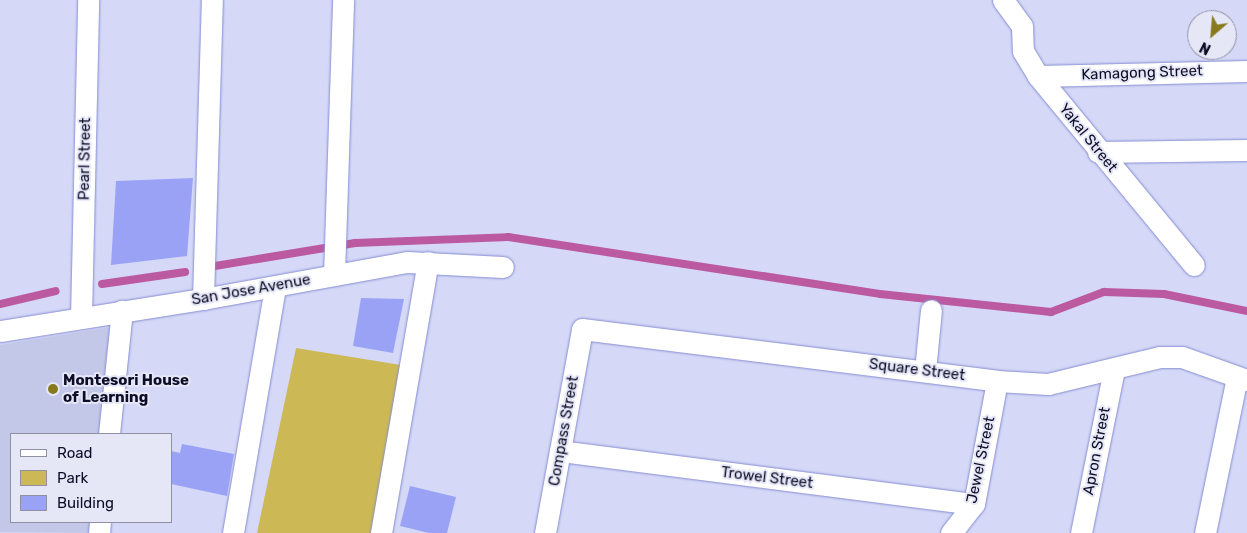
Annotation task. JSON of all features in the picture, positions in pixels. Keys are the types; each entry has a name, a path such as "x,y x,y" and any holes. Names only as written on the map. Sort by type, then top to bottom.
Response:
{"street":[{"name":"Pearl Street","path":"81,317 88,0"},
{"path":"203,299 212,0"},
{"path":"334,275 343,0"},
{"name":"Yakal Street","path":"1003,0 1022,26 1023,51 1038,76 1098,152 1194,265"},
{"name":"Kamagong Street","path":"1038,76 1247,70"},
{"path":"1098,152 1247,150"},
{"name":"San Jose Avenue","path":"0,331 275,287 408,262 502,268"},
{"path":"381,533 428,262"},
{"path":"233,533 275,287"},
{"path":"925,371 931,310"},
{"path":"109,433 122,311"},
{"name":"Square Street","path":"582,329 997,381 1048,384 1160,357 1182,358 1242,378"},
{"name":"Compass Street","path":"545,533 582,329"},
{"name":"Apron Street","path":"1081,533 1114,369"},
{"path":"1205,533 1242,378"},
{"name":"Jewel Street","path":"951,533 974,504 997,381"},
{"name":"Trowel Street","path":"560,451 974,504"}],"shaded area":[{"name":"Montesori House of Learning","path":"112,327 101,433 10,433 10,523 93,523 92,533 0,532 0,345"}],"green space":[{"path":"296,348 401,365 373,533 257,533"}],"building":[{"path":"193,178 187,256 111,265 116,181"},
{"path":"361,298 404,299 393,353 353,346"},
{"path":"182,444 234,454 227,496 172,484 172,451 180,453"},
{"path":"410,486 456,497 447,533 429,533 400,526"}],"waterway":[{"path":"215,266 355,243 508,237 880,294 1051,312 1104,292 1164,294 1247,311"},
{"path":"102,284 185,272"},
{"path":"0,304 56,291"}],"place":[{"name":"Montesori House of Learning","path":"53,389"}]}
